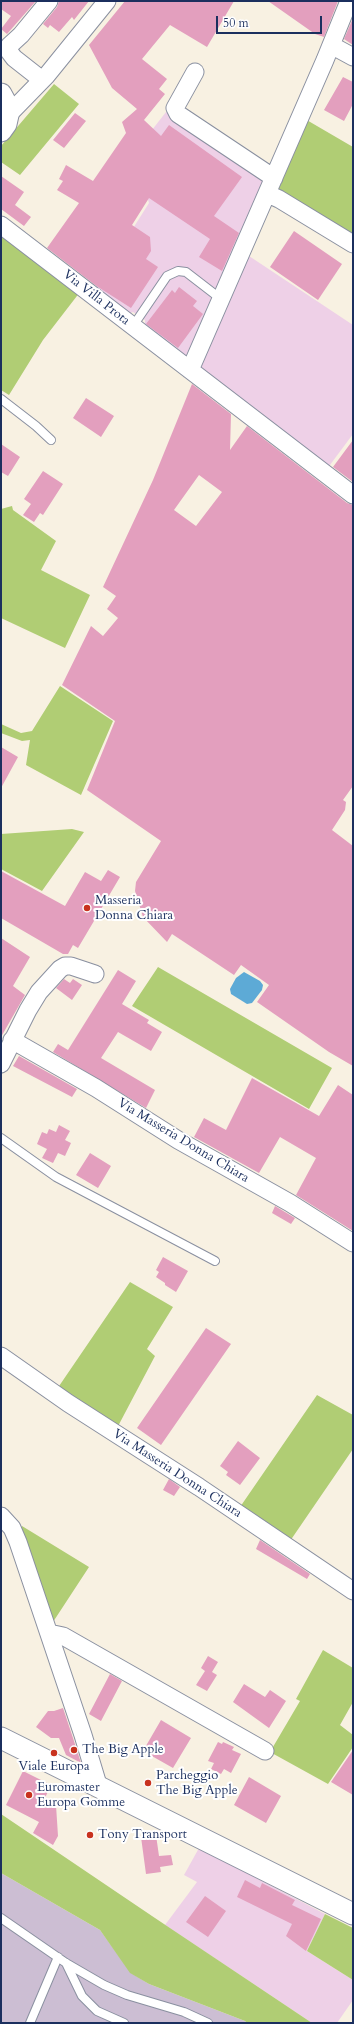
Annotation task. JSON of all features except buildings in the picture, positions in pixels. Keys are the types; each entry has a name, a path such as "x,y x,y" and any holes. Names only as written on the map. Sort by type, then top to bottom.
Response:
{"street":[{"path":"38,84 14,58 8,50 8,46 21,35 49,1"},
{"path":"3,109 38,84 107,1"},
{"path":"190,370 268,194 349,1"},
{"path":"331,45 353,57"},
{"path":"195,72 175,108 178,114 274,178"},
{"path":"268,194 279,199 353,244"},
{"name":"Via Villa Prota","path":"1,225 353,495"},
{"path":"1,1064 12,1040 39,992 60,968 71,966 94,974"},
{"name":"Via Masseria Donna Chiara","path":"12,1040 96,1088 178,1140 290,1203 353,1243"},
{"name":"Via Masseria Donna Chiara","path":"1,1356 68,1403 199,1487 353,1591"},
{"path":"1,1516 12,1528 18,1542 83,1735 99,1788"},
{"path":"49,1633 63,1636 265,1751"},
{"path":"1,1738 353,1914"}],"lane":[{"path":"133,326 167,276 178,271 186,272 221,299"},
{"path":"1,399 36,426 51,440"},
{"path":"1,1138 56,1177 215,1261"},
{"path":"1,1918 66,1963 104,1985 127,1995 184,2012 208,2023"},
{"path":"30,2023 58,1957"},
{"path":"66,1963 82,1996 97,2011 124,2023"}],"shaded area":[{"path":"166,112 268,178 189,363 145,328 145,320 133,312 126,315 94,290 149,203 134,153"},
{"path":"246,254 353,325 353,434 327,469 197,368"},
{"path":"199,1848 325,1914 307,1951 353,1980 353,2000 337,2023 312,2023 165,1925 197,1882 184,1875"},
{"path":"1,1873 100,1930 131,1973 149,1984 247,2023 1,2023"}],"green space":[{"path":"54,84 79,104 20,175 1,162 1,146"},
{"path":"305,119 353,147 353,238 276,192"},
{"path":"1,230 80,292 43,340 9,395 1,390"},
{"path":"12,506 13,510 56,541 41,570 90,595 65,648 1,618 1,509"},
{"path":"60,686 113,721 81,795 26,765 30,740 22,741 1,733 1,724 21,733 32,731"},
{"path":"72,829 84,832 42,891 1,869 1,834"},
{"path":"158,967 332,1068 309,1109 132,1006"},
{"path":"130,1282 173,1307 147,1349 155,1356 116,1430 55,1392"},
{"path":"317,1395 353,1415 353,1449 288,1544 238,1510"},
{"path":"22,1526 89,1567 53,1622 17,1533"},
{"path":"323,1650 353,1668 353,1702 340,1725 353,1735 353,1747 328,1784 270,1752 300,1701 296,1699"},
{"path":"1,1814 312,2023 247,2023 149,1984 130,1973 100,1930 1,1873"},
{"path":"325,1914 353,1928 353,1980 307,1951"}],"water":[{"path":"244,972 260,981 263,985 262,990 252,1003 247,1004 231,994 230,989 236,978"}],"place":[{"name":"Masseria Donna Chiara","path":"87,908"},
{"name":"The Big Apple","path":"74,1750"},
{"name":"Viale Europa","path":"54,1753"},
{"name":"Parcheggio The Big Apple","path":"148,1783"},
{"name":"Euromaster Europa Gomme","path":"29,1795"},
{"name":"Tony Transport","path":"90,1835"}]}
